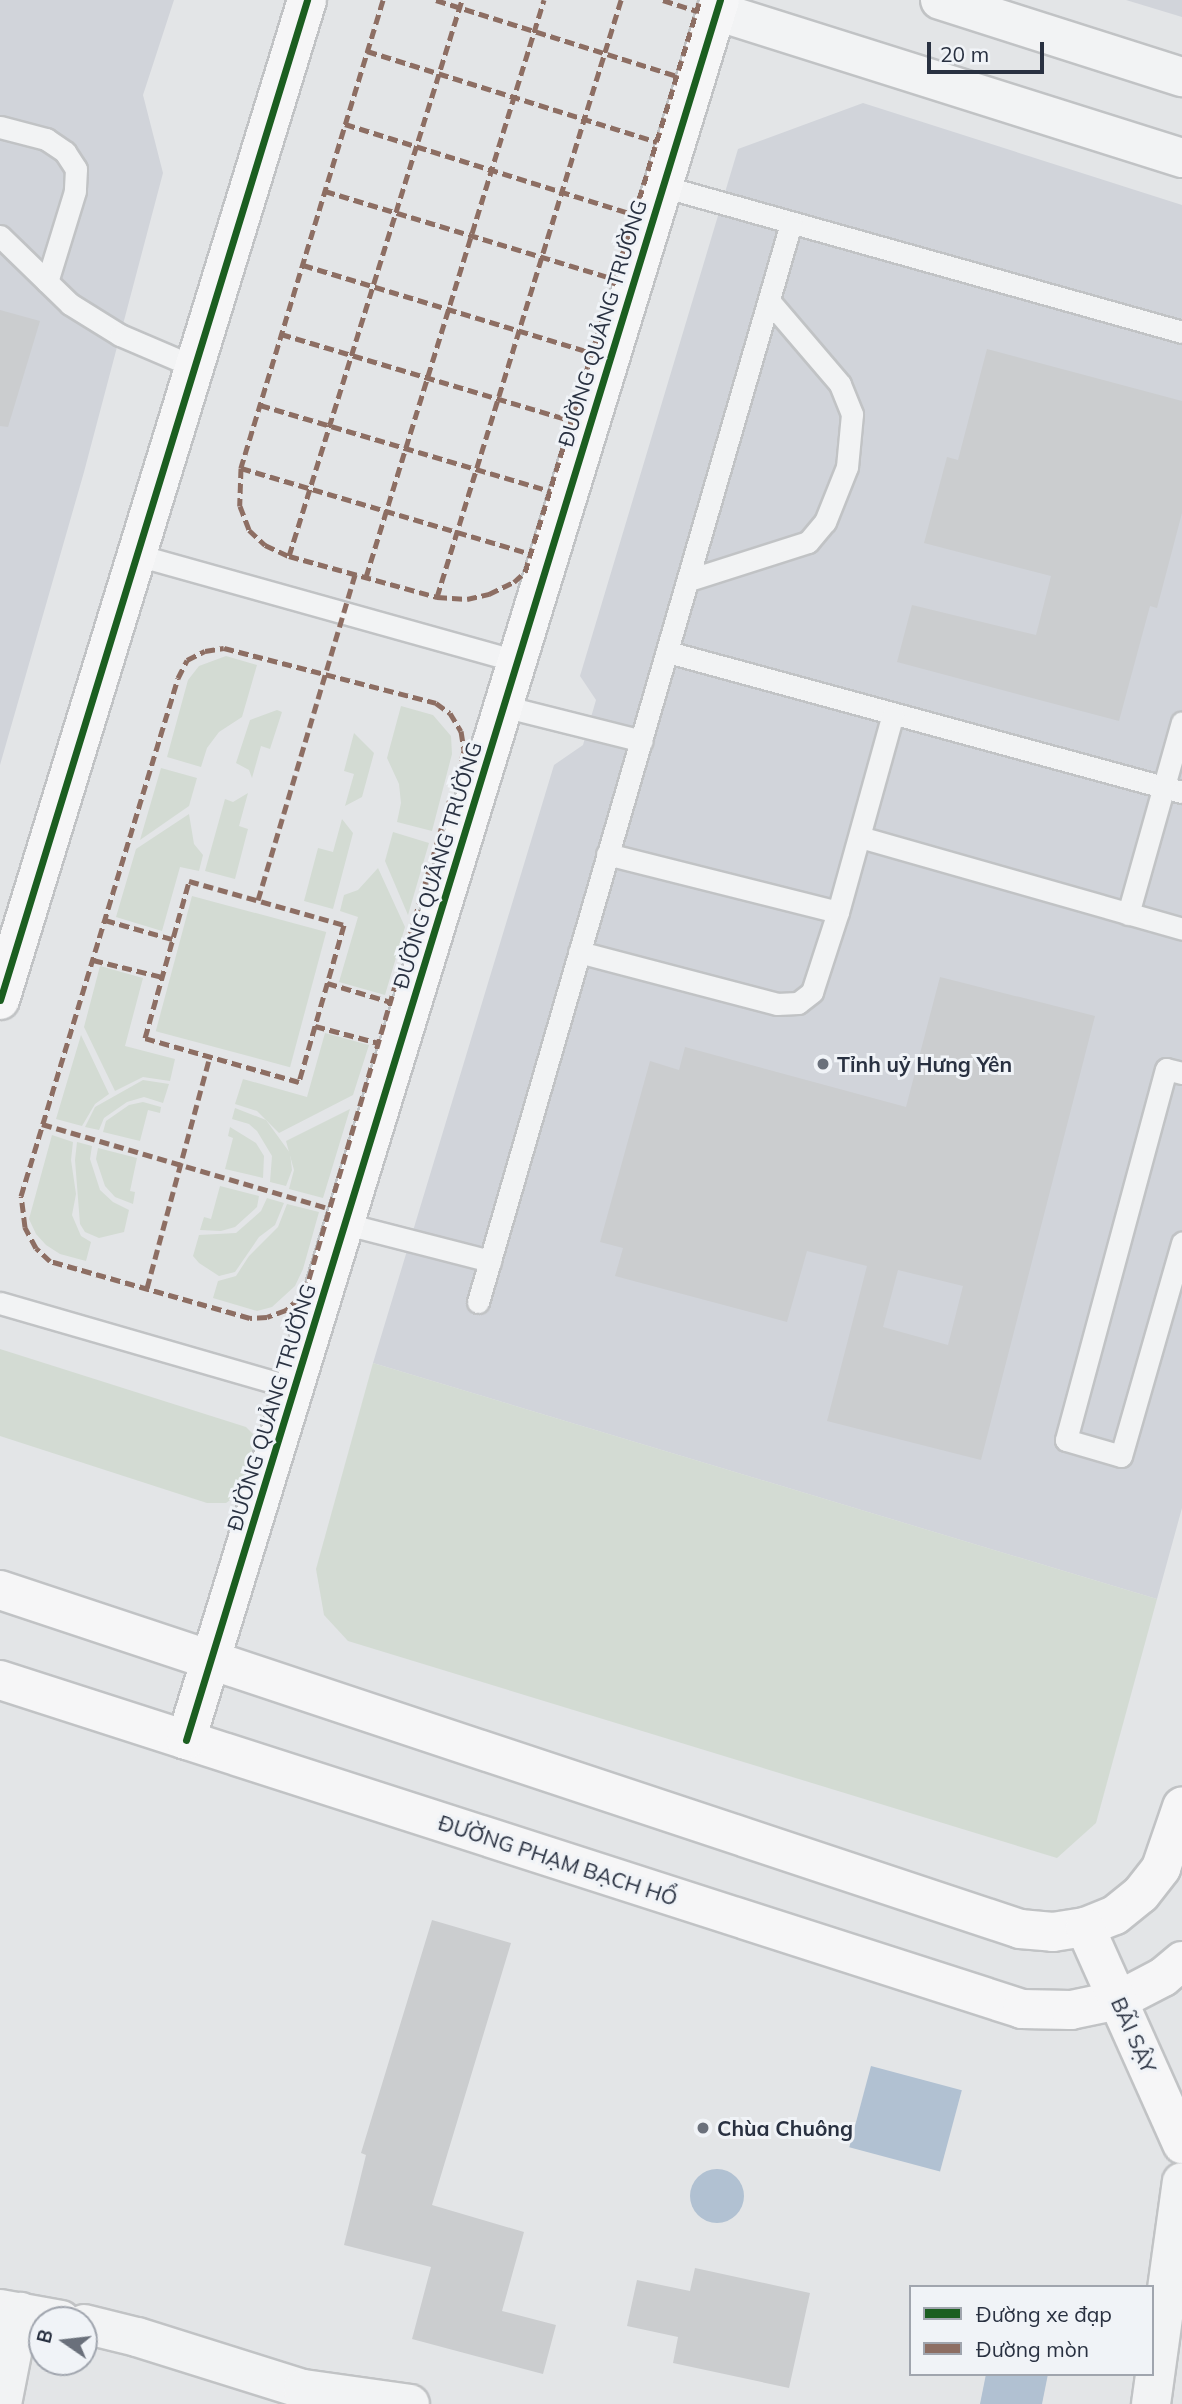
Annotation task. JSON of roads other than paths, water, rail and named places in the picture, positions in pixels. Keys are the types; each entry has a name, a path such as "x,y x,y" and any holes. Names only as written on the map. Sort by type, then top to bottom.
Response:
{"street":[{"path":"0,1000 307,0"},
{"path":"940,0 1182,78"},
{"path":"718,6 1182,158"},
{"name":"ĐƯỜNG QUẢNG TRƯỜNG","path":"186,1740 718,6"},
{"path":"0,1590 1020,1929 1053,1932 1085,1927 1115,1915 1141,1894 1161,1868 1182,1807"},
{"name":"ĐƯỜNG PHẠM BẠCH HỔ","path":"0,1681 1022,2009 1071,2010 1119,2000 1163,1977 1182,1961"},
{"name":"BÃI SẬY","path":"1085,1927 1182,2144"},
{"path":"1151,2404 1182,2182"},
{"path":"2,2404 10,2310 28,2314"},
{"path":"98,2328 137,2337 303,2389 410,2404"}],"lane":[{"path":"0,127 46,139 65,152 76,169 75,191 47,282"},
{"path":"662,186 1182,332"},
{"path":"478,1302 791,223"},
{"path":"0,236 70,304 120,335 194,367"},
{"path":"688,580 808,542 825,522 847,467 852,414 841,384 769,301"},
{"path":"137,555 517,661"},
{"path":"668,653 1173,789"},
{"path":"503,706 642,741"},
{"path":"579,952 777,1004 798,1003 811,992 838,912 893,714"},
{"path":"1128,914 1173,789 1182,722"},
{"path":"860,837 1182,929"},
{"path":"607,854 838,912"},
{"path":"1182,1073 1166,1069 1066,1440 1121,1456 1182,1243"},
{"path":"346,1224 490,1261"},
{"path":"0,1303 295,1388"}],"water":[{"path":"871,2066 962,2090 940,2171 849,2147"},
{"path":"717,2169 736,2177 744,2196 736,2215 717,2223 698,2215 690,2196 698,2177"},
{"path":"986,2376 1048,2376 1042,2404 980,2404"}],"place":[{"name":"Tỉnh uỷ Hưng Yên","path":"823,1064"},
{"name":"Chùa Chuông","path":"703,2128"}]}
